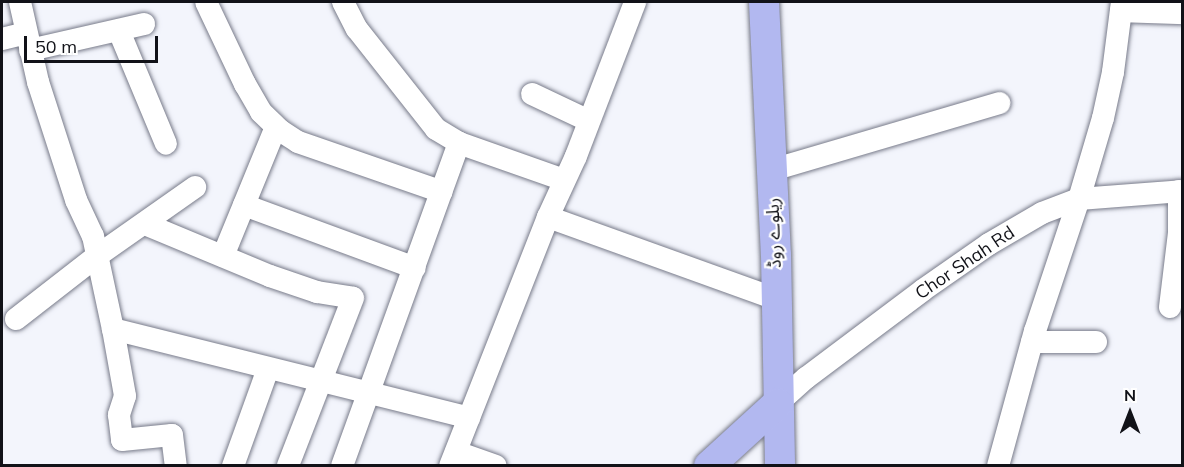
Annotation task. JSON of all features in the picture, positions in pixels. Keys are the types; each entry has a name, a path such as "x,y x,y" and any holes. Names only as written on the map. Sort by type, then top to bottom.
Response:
{"main road":[{"name":"ریلوے روڈ","path":"764,2 772,170 780,465"},
{"path":"709,465 778,403"}],"street":[{"path":"20,2 41,93 76,200 93,236 114,329 125,396 119,415 122,440 172,435 176,465"},
{"path":"206,2 245,84 261,112 276,127 298,142 442,192"},
{"path":"343,2 357,29 436,129 459,142 564,180"},
{"path":"496,465 453,459 635,2"},
{"path":"998,465 1032,342 1079,199 1113,72 1122,6 1182,13"},
{"path":"2,39 28,41 119,31 144,24"},
{"path":"119,31 166,144"},
{"path":"532,94 589,121"},
{"path":"772,170 999,103"},
{"path":"223,256 276,127"},
{"path":"342,465 370,394 459,142"},
{"path":"16,319 97,256 195,187"},
{"path":"1170,307 1179,233 1181,191"},
{"name":"Chor Shah Rd","path":"778,403 824,364 989,244 1042,213 1079,199 1181,191"},
{"path":"244,205 415,268"},
{"path":"548,218 776,299"},
{"path":"145,224 317,292 353,298 288,465"},
{"path":"114,329 469,418"},
{"path":"1032,342 1096,342"},
{"path":"232,465 267,369"}]}
